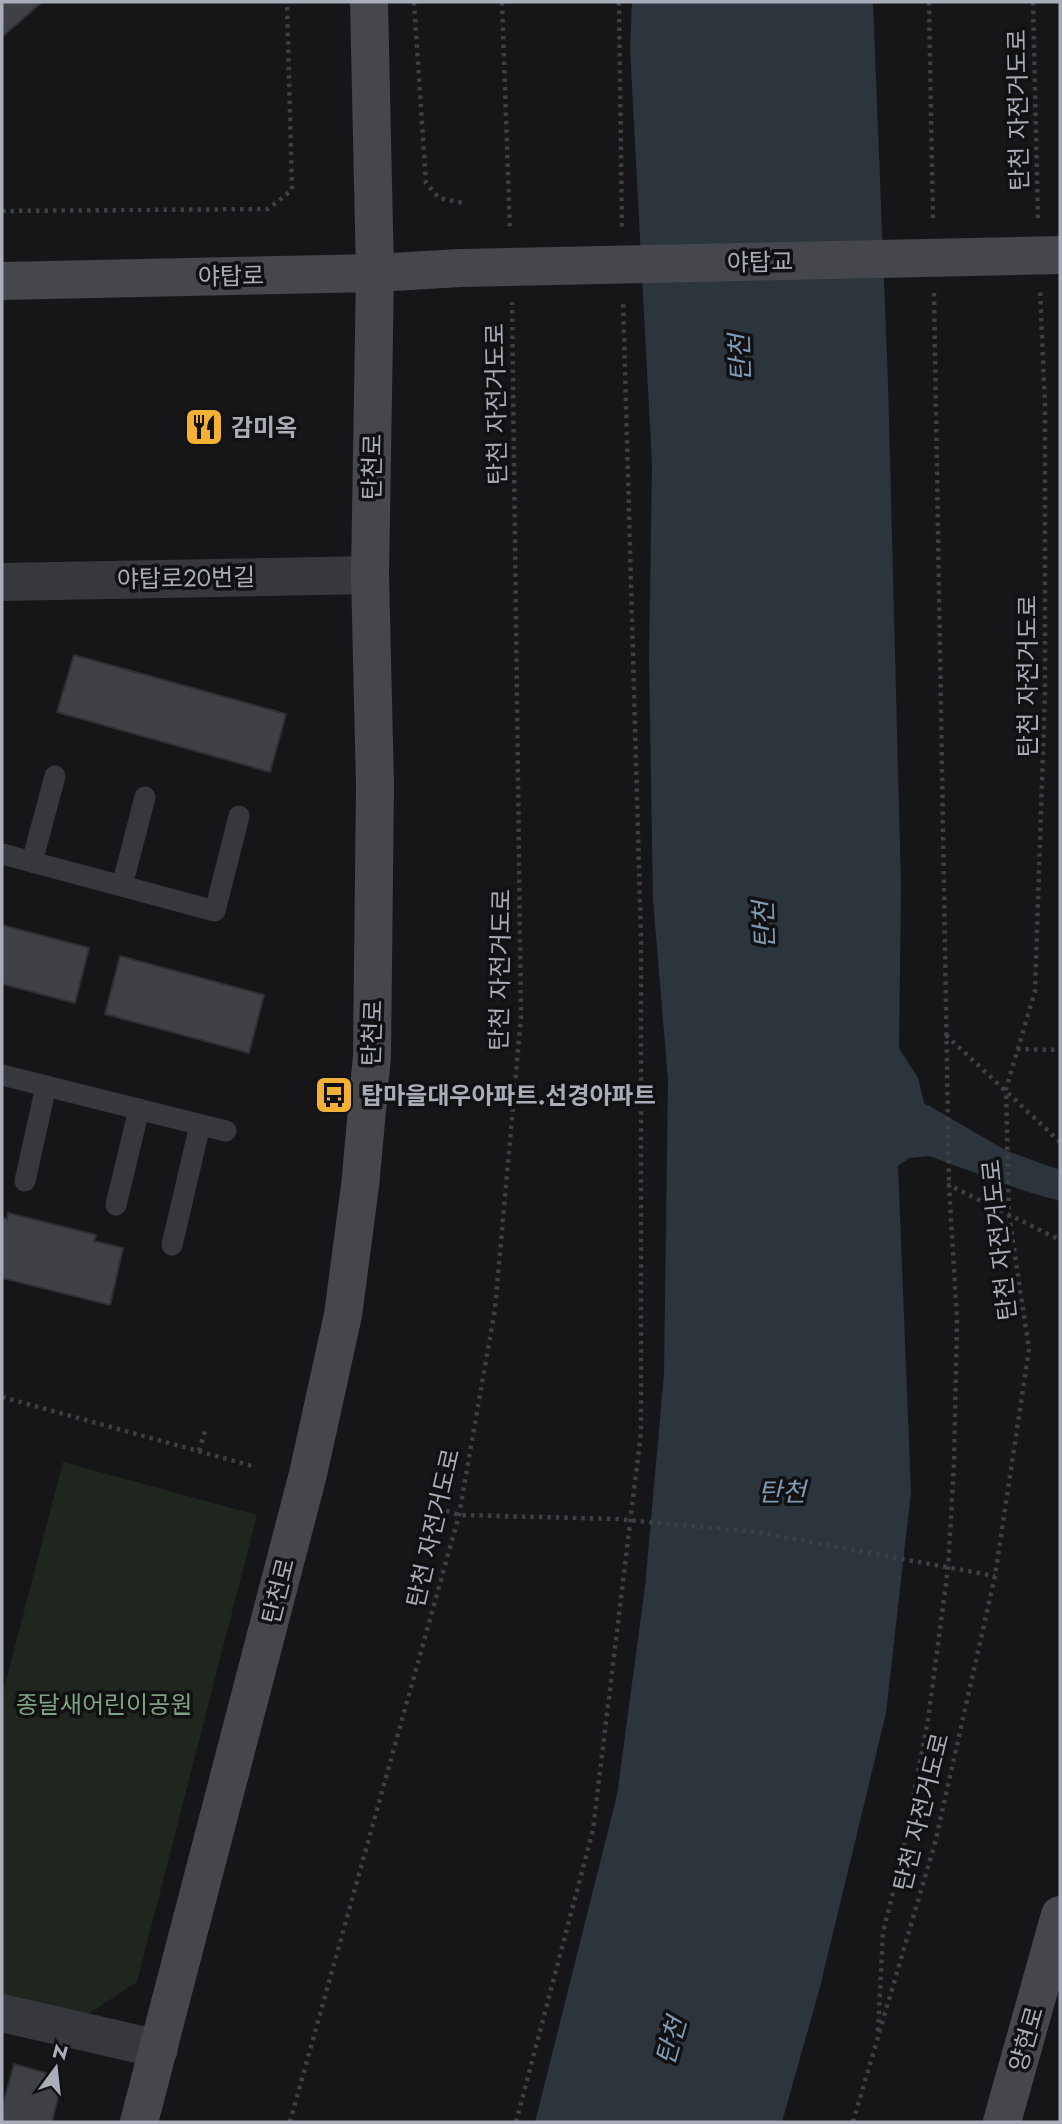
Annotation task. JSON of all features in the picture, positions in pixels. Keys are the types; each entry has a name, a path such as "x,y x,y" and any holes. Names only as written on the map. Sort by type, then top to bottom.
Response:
{"main road":[{"name":"탄천로","path":"139,2122 308,1474 343,1315 360,1186 372,1056 375,785 370,575 375,273 369,2"},
{"name":"야탑교","path":"460,268 1046,256"},
{"name":"야탑로","path":"2,281 375,273 460,268"},
{"name":"양현로","path":"1002,2122 1058,1931"}],"street":[{"name":"야탑로20번길","path":"2,582 370,575"},
{"path":"2,2013 159,2049"}],"lane":[{"path":"32,862 55,776"},
{"path":"122,886 145,797"},
{"path":"2,854 215,911 239,817"},
{"path":"2,1075 226,1131"},
{"path":"25,1181 46,1086"},
{"path":"116,1205 139,1109"},
{"path":"172,1245 200,1125"}],"path":[{"path":"2,211 268,209 292,190 287,2"},
{"path":"414,2 426,183 439,198 464,203"},
{"path":"502,2 510,239"},
{"path":"619,2 622,231"},
{"path":"929,2 933,224"},
{"name":"탄천 자전거도로","path":"853,2122 935,1843 995,1576 1029,1349 1008,1204 1006,1089 1035,991 1045,693 1046,256 1033,2"},
{"path":"877,2039 883,1932 900,1866 928,1720 948,1568 954,1465 957,1320 949,1185 945,1034 934,280"},
{"path":"516,2122 593,1830 641,1432 641,939 622,285"},
{"name":"탄천 자전거도로","path":"290,2122 459,1515 495,1309 520,1017 512,295"},
{"path":"945,1034 1060,1142"},
{"path":"1017,1049 1060,1050"},
{"path":"949,1185 1060,1240"},
{"path":"2,1397 257,1467"},
{"path":"200,1451 206,1427"},
{"path":"438,1508 459,1515 616,1519 756,1532 995,1576"}],"green space":[{"name":"종달새어린이공원","path":"63,1462 257,1515 137,1982 68,2027 2,2011 2,1696"}],"water":[{"name":"탄천","path":"632,2 873,2 888,383 901,886 899,1048 918,1078 924,1103 1007,1151 1060,1170 1060,1201 929,1156 909,1158 898,1166 911,1492 886,1713 820,1987 782,2122 535,2122 617,1795 645,1587 664,1374 668,1080 653,900 649,660 652,465 630,48"}],"building":[{"path":"2,2 42,2 2,37"},
{"path":"74,655 286,714 270,772 57,712"},
{"path":"2,925 89,948 75,1003 2,984"},
{"path":"120,956 264,995 249,1053 105,1014"},
{"path":"8,1213 96,1235 94,1241 123,1248 110,1305 2,1278 2,1218 7,1219"},
{"path":"14,2064 53,2075 58,2097 52,2122 2,2122 2,2108"}],"place":[{"name":"감미옥","path":"204,427"},
{"name":"탑마을대우아파트.선경아파트","path":"334,1095"}]}
